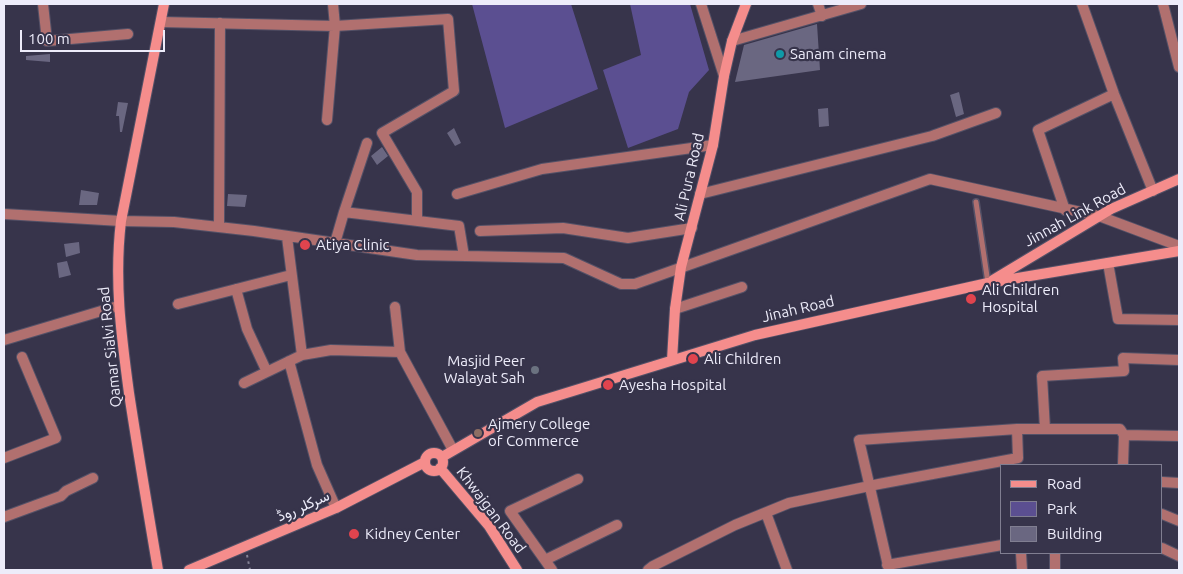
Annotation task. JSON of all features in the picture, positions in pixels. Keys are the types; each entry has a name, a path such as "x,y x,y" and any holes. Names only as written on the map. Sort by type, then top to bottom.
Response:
{"street":[{"path":"43,4 47,41 128,34"},
{"name":"Qamar Sialvi Road","path":"158,570 137,447 118,306 121,221 164,4"},
{"path":"327,120 335,26 333,4"},
{"path":"701,4 724,76"},
{"name":"Ali Pura Road","path":"672,360 675,309 681,267 712,145 732,41 746,4"},
{"path":"818,4 822,16"},
{"path":"732,41 861,4"},
{"path":"1082,4 1114,94 1153,191"},
{"path":"1164,4 1179,67"},
{"path":"161,22 335,26 448,19 454,91 382,133 417,192 417,222"},
{"path":"218,227 220,23"},
{"path":"1066,210 1038,130 1114,94"},
{"path":"700,194 932,136 996,113"},
{"path":"335,243 367,143"},
{"path":"457,194 542,169 712,145"},
{"path":"4,214 174,222 417,255 564,258 621,284 635,284 930,179 1099,216 1179,246"},
{"name":"Jinnah Link Road","path":"988,283 1111,209 1179,179"},
{"path":"344,212 459,226 464,256"},
{"path":"480,231 563,228 628,238 692,228"},
{"path":"287,237 302,355"},
{"name":"Jinah Road","path":"442,457 537,402 755,335 988,283 1179,251"},
{"path":"1108,264 1118,319 1179,320"},
{"path":"178,304 291,276"},
{"path":"675,309 742,287"},
{"path":"236,289 248,329 267,372"},
{"path":"4,340 118,306"},
{"path":"395,307 400,352 453,450"},
{"path":"244,384 302,355 331,350 400,352"},
{"path":"4,458 56,438 22,357"},
{"path":"1045,429 1042,376 1124,371 1123,358 1179,360"},
{"path":"289,362 317,464 336,508"},
{"path":"648,570 735,525 789,503 1018,458 1017,428"},
{"path":"1000,545 888,567 859,440 1017,428 1120,429 1124,435 1123,464"},
{"path":"1124,435 1179,436"},
{"path":"432,453 442,457 443,463 435,471 428,469 425,462 427,456 432,453"},
{"name":"سرکلر روڈ","path":"190,570 246,548 336,508 425,462"},
{"name":"Khwajgan Road","path":"440,468 489,526 517,570"},
{"path":"4,517 61,496 66,491 93,478"},
{"path":"552,570 510,511 578,479"},
{"path":"1163,482 1179,482"},
{"path":"766,513 787,570"},
{"path":"1163,514 1179,521"},
{"path":"545,560 617,525"},
{"path":"1163,548 1179,556"},
{"path":"1021,554 1022,570"},
{"path":"1055,554 1056,570"}],"lane":[{"path":"976,202 988,283"}],"path":[{"path":"246,548 250,570"}],"green space":[{"path":"472,4 571,4 598,89 505,128"},
{"path":"630,4 690,4 709,70 689,92 678,129 628,148 603,70 641,55"}],"building":[{"name":"Sanam cinema","path":"817,24 820,70 735,82 744,45"},
{"path":"50,54 50,62 26,60 26,56"},
{"path":"959,92 964,114 956,117 950,95"},
{"path":"118,102 128,103 122,132 120,132 119,116 116,116"},
{"path":"828,108 829,126 819,127 818,109"},
{"path":"454,128 461,143 455,146 447,133"},
{"path":"382,147 388,156 377,165 371,156"},
{"path":"81,190 99,193 97,205 79,205"},
{"path":"228,194 247,195 245,207 227,206"},
{"path":"79,242 80,253 66,257 64,244"},
{"path":"67,261 71,275 59,278 57,263"}],"place":[{"name":"Sanam cinema","path":"780,54"},
{"name":"Atiya Clinic","path":"305,245"},
{"name":"Ali Children Hospital","path":"971,299"},
{"name":"Ali Children","path":"693,359"},
{"name":"Masjid Peer Walayat Sah","path":"535,370"},
{"name":"Ayesha Hospital","path":"608,385"},
{"name":"Ajmery College of Commerce","path":"478,433"},
{"name":"Kidney Center","path":"354,534"}]}
